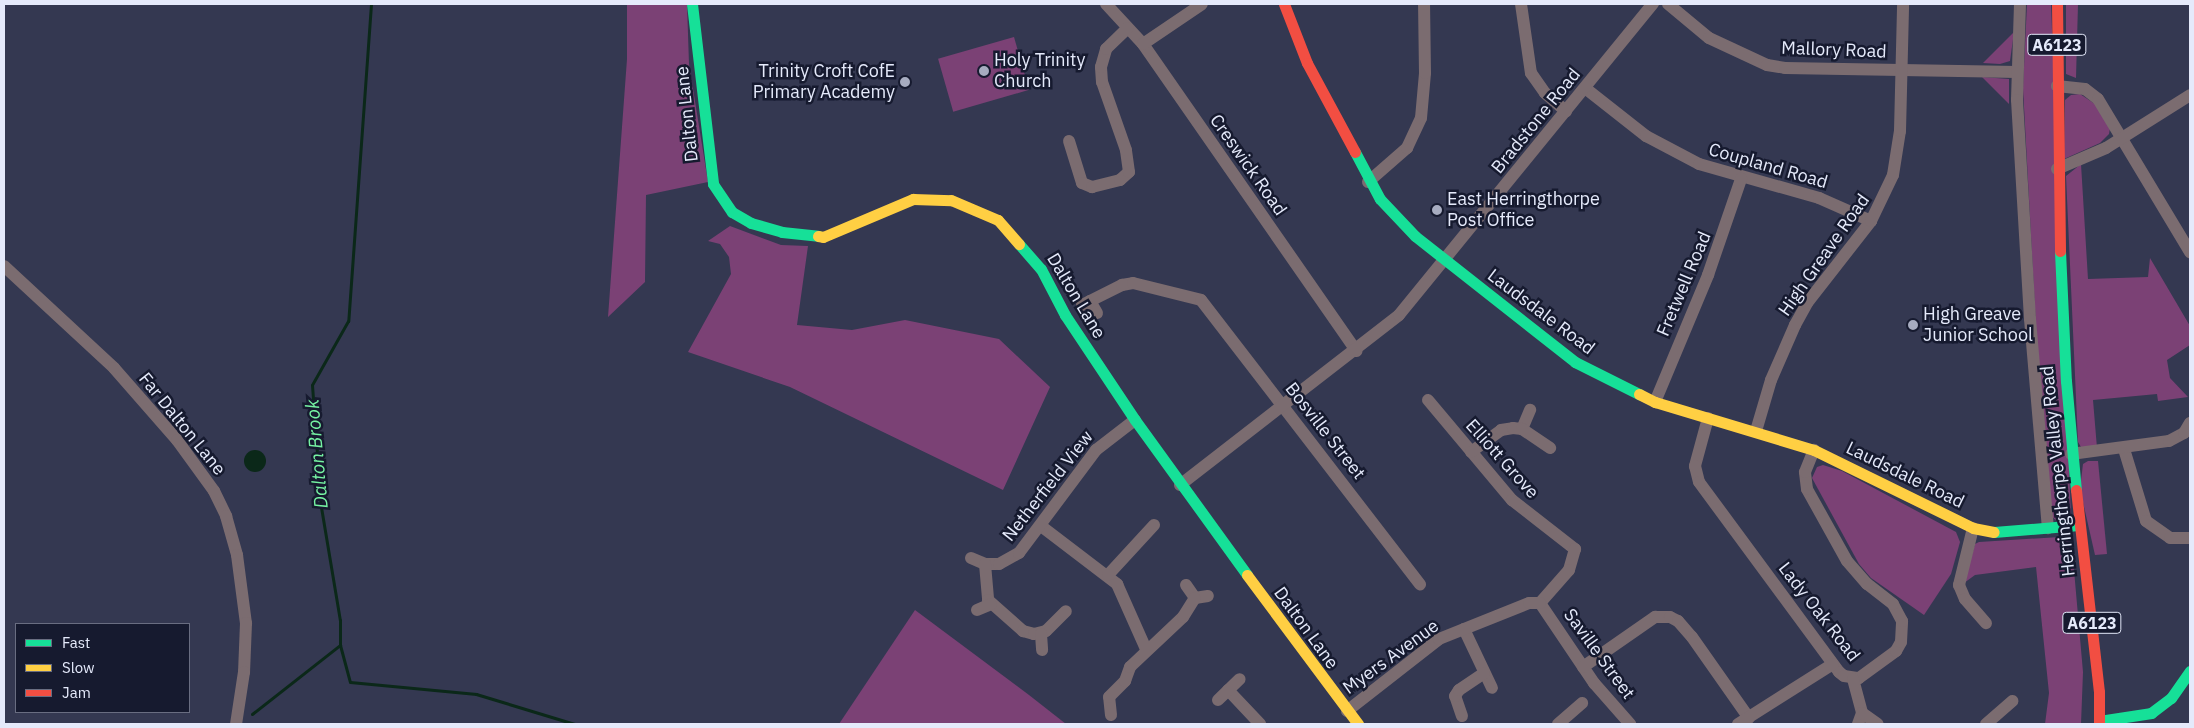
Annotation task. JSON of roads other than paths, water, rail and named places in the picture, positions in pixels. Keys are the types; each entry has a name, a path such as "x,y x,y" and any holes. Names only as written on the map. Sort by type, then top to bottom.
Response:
{"street":[{"name":"Dalton Lane","path":"692,4 713,184 732,212 751,223 782,232 824,237 913,199 951,200 998,220 1042,269 1065,315 1180,485 1358,724"},
{"name":"Creswick Road","path":"1106,4 1143,44 1356,351"},
{"path":"1143,44 1202,4"},
{"name":"Laudsdale Road","path":"1284,4 1307,63 1368,182 1398,220 1551,346 1610,382 1655,402 1814,450 1973,528 1999,533 2079,525"},
{"path":"1368,182 1407,148 1421,118 1425,73 1424,4"},
{"path":"1522,4 1531,73 1545,93 1566,111"},
{"name":"Bradstone Road","path":"1180,485 1356,351 1400,315 1446,261 1653,4"},
{"name":"Mallory Road","path":"1668,4 1709,38 1767,65 1785,68 2017,72"},
{"name":"High Greave Road","path":"1756,431 1770,380 1807,303 1871,221 1884,198 1897,154 1902,70 1903,4"},
{"name":"Herringthorpe Valley Road","path":"2020,4 2017,72 2030,319 2048,528"},
{"name":"Herringthorpe Valley Road","path":"2057,4 2057,169 2071,454 2095,648 2099,722"},
{"path":"1069,141 1082,183 1092,187 1101,185 1120,180 1129,172 1126,150 1102,82 1102,67 1106,50 1128,28"},
{"path":"2056,86 2091,92 2190,252"},
{"name":"Coupland Road","path":"1585,88 1646,136 1698,164 1741,178 1819,198 1871,221"},
{"path":"2057,169 2106,148 2190,95"},
{"name":"Fretwell Road","path":"1655,402 1708,275 1741,178"},
{"name":"Far Dalton Lane","path":"4,266 114,368 177,440 214,491 226,516 237,555 246,623 244,672 236,724"},
{"name":"Bosville Street","path":"1097,313 1086,303 1133,283 1201,300 1284,405 1420,584"},
{"name":"Elliott Grove","path":"1428,400 1512,500 1575,549 1569,570 1540,603"},
{"path":"1522,429 1530,410"},
{"name":"Lady Oak Road","path":"1708,418 1696,466 1699,482 1833,664 1844,676 1853,678 1866,674 1896,651 1902,636 1902,621 1893,604 1867,584 1846,561 1807,489 1805,472 1814,450"},
{"name":"Netherfield View","path":"985,564 1010,560 1041,526 1096,450 1135,420"},
{"path":"2071,454 2124,449 2169,441 2184,433 2190,422"},
{"path":"1472,452 1501,430 1522,429 1550,448"},
{"path":"2124,449 2146,521 2170,538 2190,538"},
{"path":"1108,575 1154,525"},
{"path":"1041,526 1108,575 1117,584 1146,649"},
{"path":"1973,528 1959,585 1966,600 1986,623"},
{"path":"971,558 985,564 987,597 991,604 1007,614 1023,631 1040,634"},
{"path":"1186,585 1195,598"},
{"path":"1111,715 1109,697 1124,681 1130,666 1146,649 1183,617 1195,598 1208,596"},
{"name":"Myers Avenue","path":"1347,711 1439,639 1529,603 1540,603"},
{"name":"Saville Street","path":"1540,603 1583,667 1630,724"},
{"path":"977,610 991,604"},
{"path":"1040,634 1066,611"},
{"path":"1583,667 1654,617 1670,617 1678,621 1692,637 1743,721 1833,664"},
{"path":"1464,629 1492,688"},
{"path":"1040,634 1042,650"},
{"path":"2099,722 2152,713 2171,698 2190,671"},
{"path":"1462,716 1455,696 1459,690 1484,673"},
{"path":"1853,678 1860,719 1878,724"},
{"path":"1218,700 1240,679"},
{"path":"1228,690 1256,723"},
{"path":"1986,724 2012,701"},
{"path":"1558,724 1582,703"}],"waterway":[{"name":"Dalton Brook","path":"371,4 348,321 312,385 321,507 340,620 340,645 350,682 476,694 575,724"},
{"path":"252,714 340,645"}],"place":[{"name":"Holy Trinity Church","path":"984,71"},
{"name":"Trinity Croft CofE Primary Academy","path":"905,82"},
{"name":"East Herringthorpe Post Office","path":"1437,210"},
{"name":"High Greave Junior School","path":"1913,325"}]}
